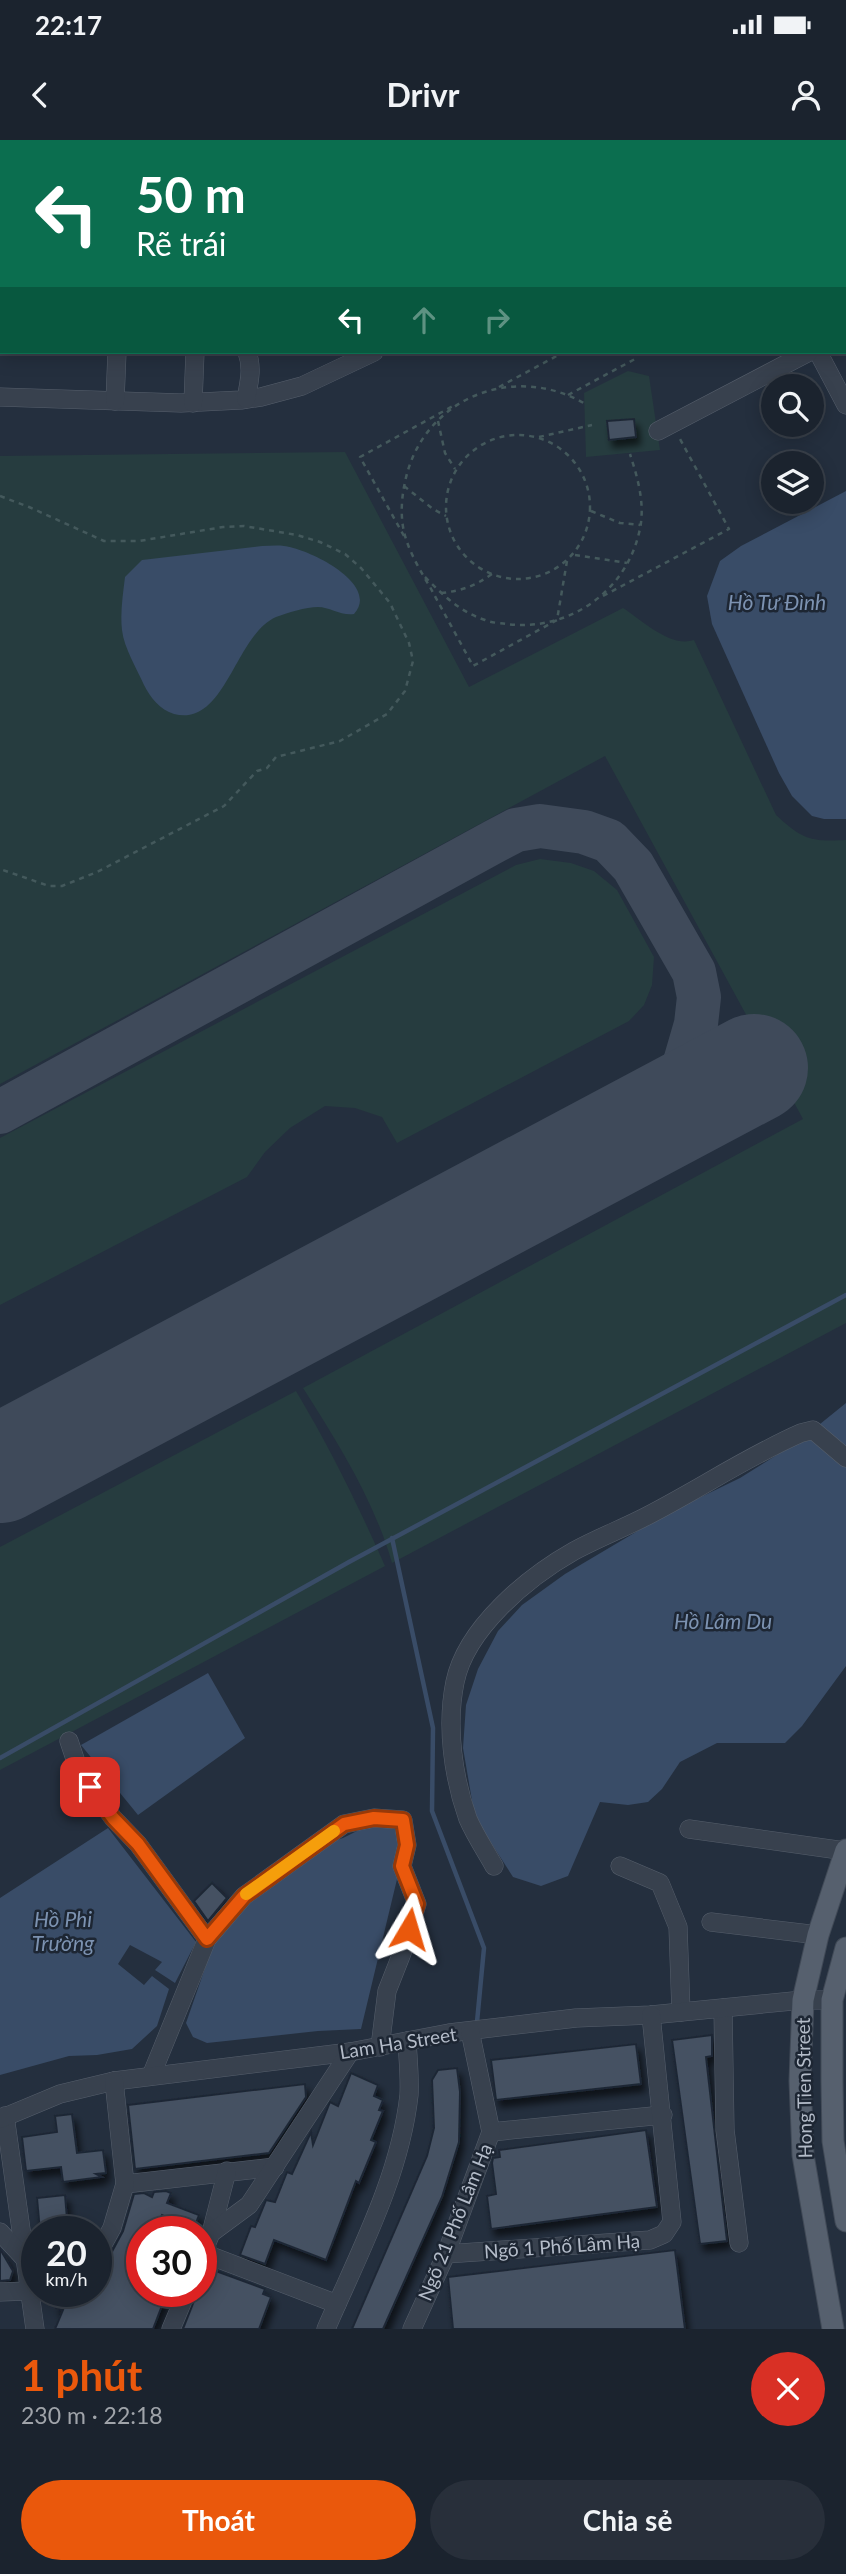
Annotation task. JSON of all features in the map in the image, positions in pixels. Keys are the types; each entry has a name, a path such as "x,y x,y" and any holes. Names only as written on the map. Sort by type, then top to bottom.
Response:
{"main road":[{"name":"Hong Tien Street","path":"833,2329 803,2155 800,2081 803,2000 818,1935 846,1851"},
{"name":"Hong Tien Street","path":"846,1948 832,2000 832,2129 841,2158 846,2221"}],"street":[{"path":"115,401 117,354"},
{"path":"193,354 193,403"},
{"path":"246,399 250,373 248,354"},
{"path":"0,397 193,403 246,399 302,386 370,354"},
{"path":"665,428 805,354"},
{"path":"819,354 846,405"},
{"path":"494,1866 469,1820 455,1774 452,1727 455,1682 464,1658 498,1608 573,1552 642,1518 787,1439 813,1430 846,1458"},
{"path":"69,1741 79,1771 113,1818 138,1844 207,1939"},
{"path":"151,2076 207,1939 244,1896 344,1824 374,1818 403,1820 407,1845 402,1866 417,1904 387,1991 380,2047"},
{"path":"690,1829 846,1851"},
{"path":"620,1866 660,1883 678,1927 681,2012"},
{"path":"711,1923 818,1935"},
{"name":"Lam Ha Street","path":"3,2117 60,2094 114,2081 350,2052 470,2031 576,2018 651,2015 803,2000 832,2000"},
{"path":"723,2008 725,2130 739,2243"},
{"name":"Ngõ 1 Phố Lâm Hạ","path":"446,2254 650,2240 664,2234 672,2222 651,2015"},
{"name":"Ngõ 21 Phố Lâm Hạ","path":"412,2329 446,2254 491,2132 470,2031"},
{"path":"326,2329 374,2218 401,2137 409,2094 407,2041"},
{"path":"217,2229 249,2205 350,2052"},
{"path":"112,2228 125,2184 114,2081"},
{"path":"491,2132 663,2115"},
{"path":"3,2117 21,2238"},
{"path":"125,2184 275,2167"},
{"path":"215,2216 227,2171"},
{"path":"0,2232 21,2255"},
{"path":"217,2260 337,2304"},
{"path":"0,2292 21,2291"},
{"path":"34,2307 35,2329"},
{"path":"173,2329 181,2307"}],"path":[{"path":"557,620 474,666 360,457 460,401 498,387 560,354"},
{"path":"568,396 635,359 632,354"},
{"path":"498,387 537,386 587,405"},
{"path":"405,539 401,499 409,460 430,427 460,401"},
{"path":"438,420 445,453 456,470"},
{"path":"539,438 593,425"},
{"path":"423,574 451,603 486,621 526,626 565,619 729,529 665,428"},
{"path":"515,434 539,438 561,448 578,465 588,487 591,510 586,534 574,554 556,570 533,578 509,580 492,574 467,559 453,539 446,516 447,492 456,470 471,451 492,439 515,434"},
{"path":"600,598 627,563 640,532 642,492 630,454"},
{"path":"404,486 446,516"},
{"path":"0,496 104,541 139,541 244,526 297,535 320,542 345,554 361,568 390,603 405,634 413,661 405,691 387,714 340,741 276,757 267,768 257,771 224,806 97,872 62,886 48,886 0,869"},
{"path":"591,510 621,523 640,525"},
{"path":"574,554 627,563"},
{"path":"557,620 567,561"},
{"path":"441,593 476,586 492,574"}],"green space":[{"path":"628,371 649,376 660,450 586,457 584,393"},
{"path":"345,452 469,687 623,608 666,637 694,640 776,815 807,837 846,840 846,1323 392,1563 365,1494 303,1388 803,1119 605,756 0,1084 0,456"},
{"path":"540,859 571,863 594,871 617,890 654,957 652,985 644,1005 629,1021 397,1143 382,1117 355,1108 325,1106 290,1128 265,1152 247,1177 0,1305 0,1138 516,865"},
{"path":"296,1391 343,1477 385,1566 0,1770 0,1547"}],"water":[{"name":"Hồ Tư Đình","path":"846,491 846,819 812,816 792,796 712,624 707,596 720,561 741,546 802,514 824,514 824,503"},
{"path":"262,546 295,549 338,570 358,591 360,603 354,614 318,607 276,617 262,627 250,642 229,678 206,707 192,714 174,714 164,709 146,690 125,644 121,617 125,577 142,560"},
{"name":"Hồ Lâm Du","path":"846,1403 846,1666 802,1726 785,1743 717,1743 680,1762 662,1789 648,1802 628,1805 600,1802 568,1876 541,1886 513,1877 475,1818 463,1748 466,1705 478,1669 498,1631 522,1605 565,1574 668,1513 740,1478 799,1441"},
{"path":"208,1673 245,1738 138,1815 81,1745"},
{"path":"373,1823 398,1823 405,1846 361,2029 207,2043 193,2037 186,2023 220,1925 325,1844"},
{"name":"Hồ Phi Trường","path":"108,1828 196,1942 175,1983 155,1970 162,1962 130,1945 118,1964 144,1985 152,1976 169,1989 157,2026 132,2049 69,2056 0,2075 0,1898"}],"building":[{"path":"634,419 636,437 609,440 607,421"},
{"path":"212,1883 227,1898 208,1921 194,1901"},
{"path":"712,2035 712,2056 706,2057 727,2241 700,2244 672,2040"},
{"path":"636,2044 641,2084 496,2100 491,2060"},
{"path":"457,2068 460,2092 459,2142 442,2197 383,2329 352,2329 427,2156 434,2128 432,2080 438,2070"},
{"path":"351,2073 378,2085 374,2096 383,2100 379,2110 383,2111 371,2140 376,2142 359,2183 356,2181 326,2260 274,2240 265,2264 240,2255 251,2226 255,2227 266,2200 275,2202 287,2172 292,2174 311,2132 313,2145 330,2102 338,2106"},
{"path":"305,2084 306,2097 269,2153 135,2169 128,2105"},
{"path":"72,2114 77,2153 103,2150 106,2173 96,2174 102,2177 63,2182 61,2167 26,2171 22,2137 57,2132 55,2116"},
{"path":"646,2130 657,2207 491,2229 487,2196 496,2194 492,2163 493,2158 500,2157 499,2150"},
{"path":"154,2192 171,2193 167,2203 199,2216 127,2216 134,2194 144,2193 152,2197"},
{"path":"65,2195 67,2216 39,2216 37,2198"},
{"path":"126,2221 126,2307 161,2307 153,2329 55,2329 63,2310 56,2307 112,2307 112,2252"},
{"path":"0,2249 13,2271 10,2280 0,2281"},
{"path":"675,2250 685,2329 453,2329 448,2277"},
{"path":"217,2271 265,2289 263,2294 271,2297 259,2329 183,2329 192,2307 217,2307"}],"waterway":[{"path":"0,1758 349,1562 846,1295"},
{"path":"392,1538 433,1728 432,1811 484,1948 477,2022"}],"taxiway":[{"path":"0,1112 495,841 516,830 540,826 584,832 609,841 633,866 694,972 699,997 696,1024 685,1062 673,1086 635,1131"}],"runway":[{"path":"0,1469 754,1068"}],"slow traffic":[{"path":"246,1894 334,1831"}],"route":[{"path":"90,1787 113,1818 138,1844 207,1939 244,1896 344,1824 374,1818 403,1820 407,1845 402,1866 417,1904 409,1929"}]}
